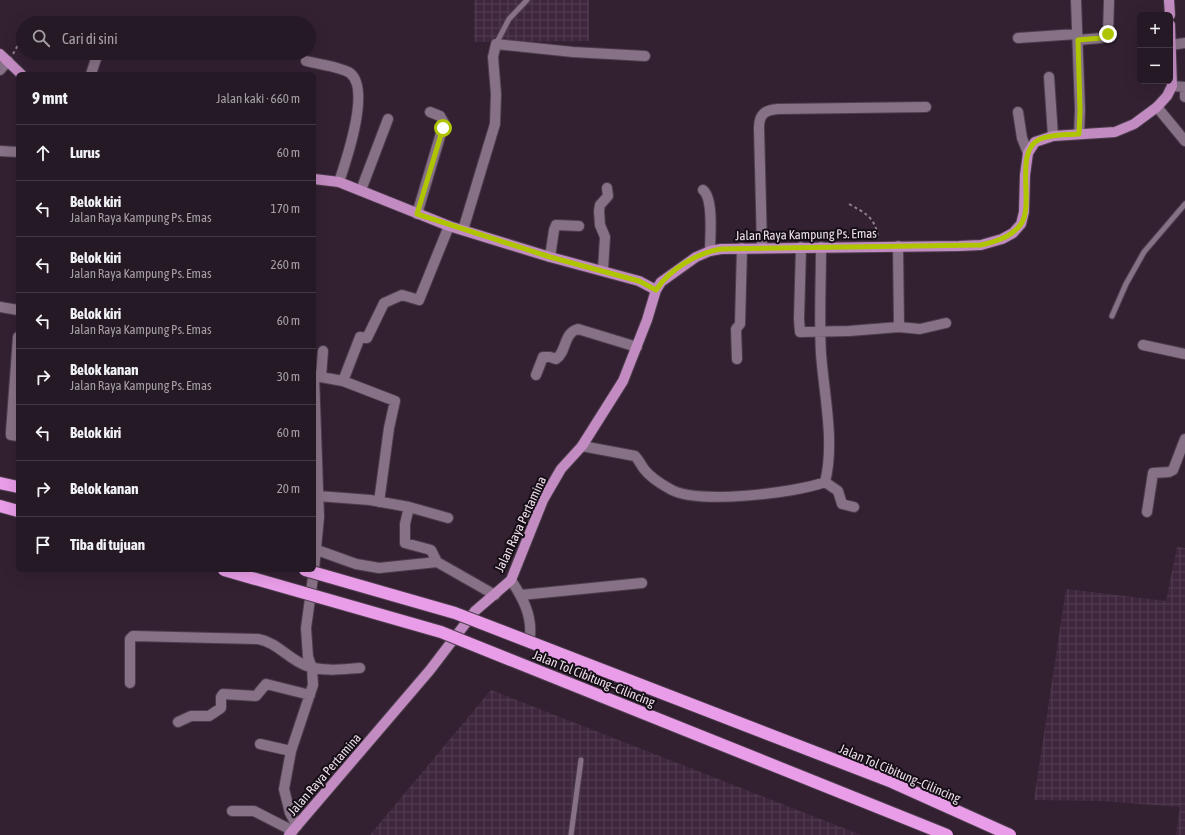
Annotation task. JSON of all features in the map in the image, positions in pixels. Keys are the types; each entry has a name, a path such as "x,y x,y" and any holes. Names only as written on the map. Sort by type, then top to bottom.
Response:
{"highway":[{"path":"0,483 16,487"},
{"path":"0,506 16,510"},
{"name":"Jalan Tol Cibitung–Cilincing","path":"231,572 441,632 947,835"},
{"name":"Jalan Tol Cibitung–Cilincing","path":"312,572 455,613 892,782 1010,835"}],"main road":[{"path":"1169,0 1170,12"},
{"path":"1028,153 1035,142 1053,136 1115,132 1134,124 1157,107 1167,96 1172,86 1171,48"},
{"path":"0,54 19,72"},
{"name":"Jalan Raya Kampung Ps. Emas","path":"656,290 661,282 675,271 696,257 710,251 762,247 801,248 981,245 1002,239 1013,233 1021,224 1024,215 1028,153"},
{"path":"316,179 339,182 449,226 550,257 603,270 639,281 656,290"},
{"name":"Jalan Raya Pertamina","path":"293,830 430,670 475,611 511,580 544,500 561,469 582,446 623,381 637,348 656,290"}],"street":[{"path":"1076,0 1080,110 1079,134"},
{"path":"1018,38 1101,38 1108,34 1109,0"},
{"path":"463,230 495,124 496,94 493,57 496,44 573,52 645,56"},
{"path":"1173,45 1185,44"},
{"path":"92,72 96,60"},
{"path":"306,61 346,71 354,77 357,85 358,115 339,182"},
{"path":"0,70 8,62"},
{"path":"1049,77 1053,136"},
{"path":"1172,86 1185,87 1185,97"},
{"path":"1157,107 1185,141"},
{"path":"762,247 759,118 763,113 768,110 778,109 926,108"},
{"path":"417,214 444,123 440,116 430,112"},
{"path":"1018,112 1023,142 1028,153"},
{"path":"361,190 388,119"},
{"path":"0,151 16,152"},
{"path":"603,270 605,237 600,225 599,211 600,205 608,196 607,188"},
{"path":"703,190 706,193 709,203 710,251"},
{"path":"550,257 556,225 579,226"},
{"path":"343,381 360,338 367,338 384,303 402,295 419,300 449,226"},
{"path":"898,246 899,326"},
{"path":"821,247 821,333 828,430 828,474 826,482"},
{"path":"737,359 736,329 740,324 742,248"},
{"path":"801,248 800,332 821,333 899,326 920,329 946,323"},
{"path":"0,307 16,310"},
{"path":"536,375 543,358 550,357 556,359 560,357 569,334 573,331 578,330 637,348"},
{"path":"1143,345 1185,354"},
{"path":"323,351 317,376 318,496 316,550 356,564 379,568 437,562"},
{"path":"16,364 11,432 11,435 16,436"},
{"path":"317,376 343,381 395,401 389,428 379,502"},
{"path":"1148,512 1153,473 1169,472 1173,470 1185,439"},
{"path":"582,446 635,456 649,475 669,489 690,496 730,497 782,491 826,482 838,491 842,504 854,507"},
{"path":"318,496 379,502 409,507 448,518"},
{"path":"409,507 405,524 404,543 431,550 437,562 495,595"},
{"path":"293,830 284,789 292,750 313,685 312,668 308,657 306,628 314,572"},
{"path":"511,580 521,595 530,618 530,636"},
{"path":"521,595 642,583"},
{"path":"130,683 130,639 133,636 227,637 265,640 303,665 312,668 334,670 360,668"},
{"path":"178,722 191,716 209,716 221,708 221,697 223,694 256,696 266,684 310,695"},
{"path":"260,744 292,750"},
{"path":"232,811 254,811 293,830"}],"lane":[{"path":"496,44 509,19 527,0"},
{"path":"1112,316 1126,284 1144,252 1185,204"},
{"path":"571,835 581,760"}],"path":[{"path":"8,62 16,48"},
{"path":"849,204 866,214 876,225 879,246"}],"shaded area":[{"path":"474,0 589,0 589,41 474,42"},
{"path":"1177,547 1185,548 1185,835 1176,835 1180,807 1102,801 1034,800 1066,589 1166,601"},
{"path":"491,690 861,835 370,835"}],"route":[{"path":"443,128 417,214 449,226 550,257 603,270 639,281 656,290 661,282 696,257 710,251 721,249 762,247 801,248 981,245 1002,239 1013,233 1021,224 1024,212 1025,175 1028,153 1035,142 1046,137 1079,134 1080,110 1078,40 1101,38 1108,34"}]}
